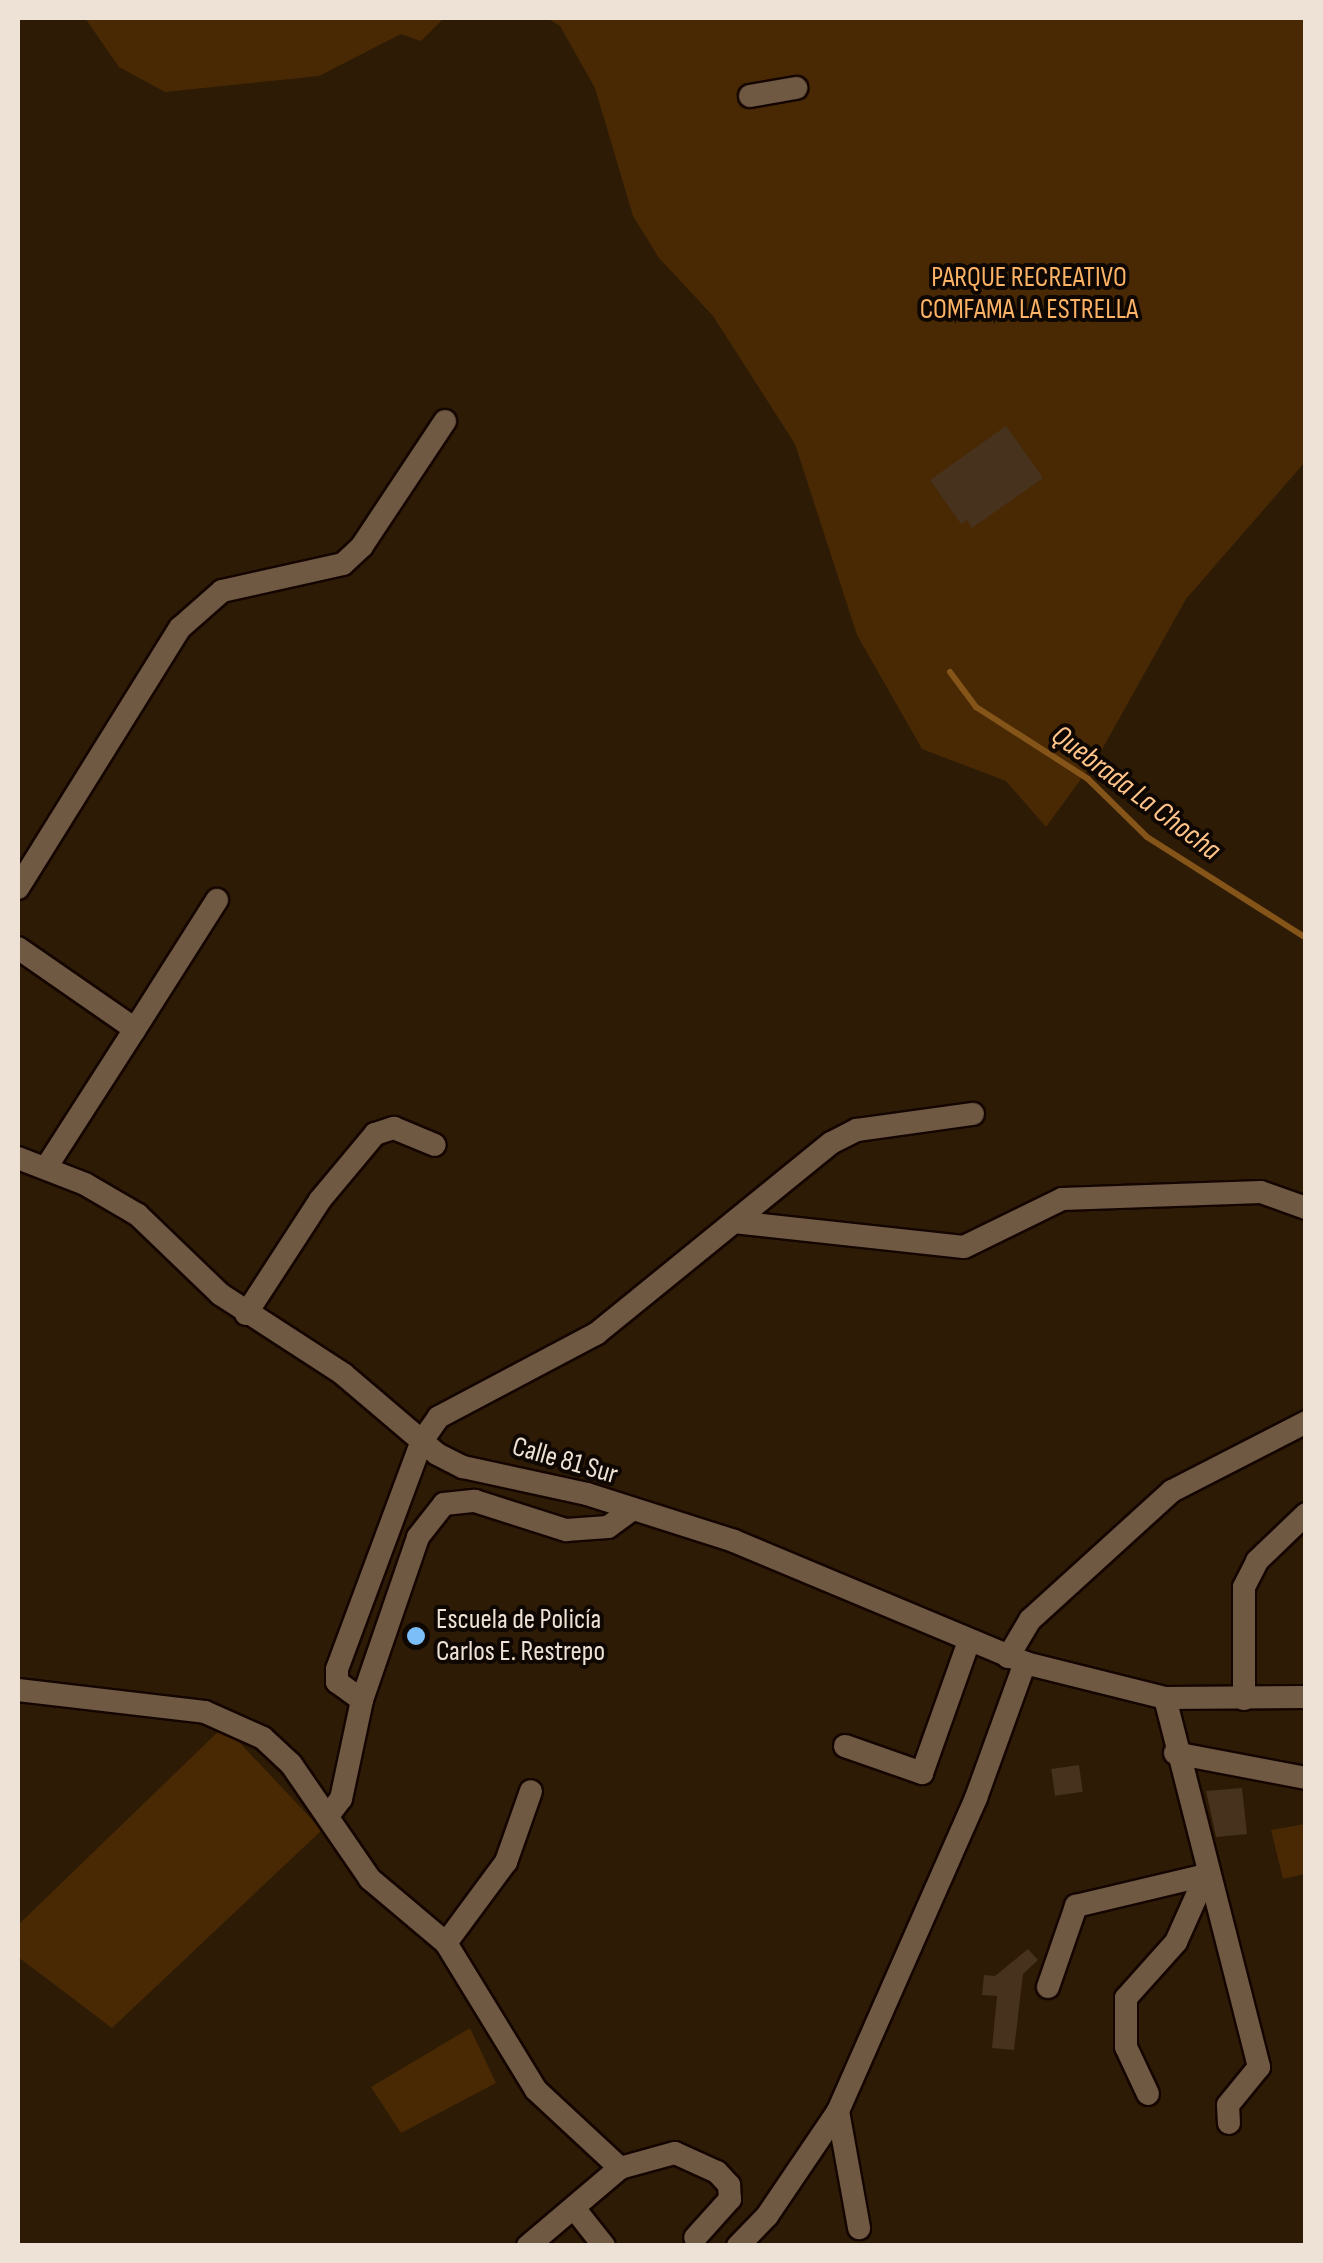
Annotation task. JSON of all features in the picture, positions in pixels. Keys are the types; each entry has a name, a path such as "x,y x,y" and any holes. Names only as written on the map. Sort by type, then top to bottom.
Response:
{"street":[{"path":"750,96 796,88"},
{"path":"18,888 180,628 222,591 342,564 362,546 446,421"},
{"path":"46,1166 217,900"},
{"path":"18,948 135,1029"},
{"path":"362,1700 337,1682 337,1669 422,1441 456,1402 596,1334 856,1130 972,1114"},
{"path":"246,1314 320,1200 375,1134 394,1128 435,1145"},
{"name":"Calle 81 Sur","path":"18,1158 46,1166 138,1215 246,1314 343,1374 422,1441 463,1467 587,1494 630,1511 734,1541 1016,1660 1165,1698 1306,1697"},
{"path":"734,1222 964,1247 1062,1199 1260,1192 1306,1208"},
{"path":"738,2246 767,2216 838,2111 976,1798 1030,1620 1172,1491 1306,1422"},
{"path":"328,1816 341,1798 362,1700 418,1538 444,1504 475,1500 566,1530 608,1527 630,1511"},
{"path":"1244,1700 1244,1587 1257,1561 1306,1514"},
{"path":"844,1746 922,1772 970,1642"},
{"path":"18,1690 233,1720 291,1764 370,1879 446,1943 536,2090 620,2168"},
{"path":"1165,1698 1175,1753 1259,2067 1228,2105 1229,2122"},
{"path":"1175,1753 1306,1778"},
{"path":"446,1943 506,1862 530,1791"},
{"path":"1048,1987 1076,1906 1206,1874"},
{"path":"1148,2094 1126,2047 1126,1998 1176,1942 1206,1874"},
{"path":"838,2111 859,2228"},
{"path":"528,2246 620,2168 675,2153 717,2172 728,2185 730,2199 696,2238"},
{"path":"574,2208 604,2246"}],"green space":[{"path":"85,18 444,18 421,41 401,34 319,76 165,92 119,67"},
{"name":"PARQUE RECREATIVO COMFAMA LA ESTRELLA","path":"547,18 1305,18 1305,462 1186,599 1100,753 1046,827 1006,781 922,749 857,635 795,444 713,316 659,258 633,216 595,88 560,26"},
{"path":"224,1726 322,1830 112,2028 18,1957 18,1925"},
{"path":"1305,1824 1305,1874 1283,1879 1271,1830"},
{"path":"470,2028 496,2083 401,2133 371,2087"}],"building":[{"path":"1006,426 1043,478 972,528 967,520 961,524 930,480"},
{"path":"1079,1765 1083,1792 1055,1796 1051,1769"},
{"path":"1242,1788 1247,1834 1216,1837 1206,1791"},
{"path":"1028,1949 1038,1960 1023,1974 1014,2050 992,2048 997,1996 982,1995 984,1975 995,1976"}],"waterway":[{"name":"Quebrada La Chocha","path":"950,672 976,707 1088,779 1147,837 1306,938"}],"place":[{"name":"Escuela de Policía Carlos E. Restrepo","path":"416,1636"}]}
